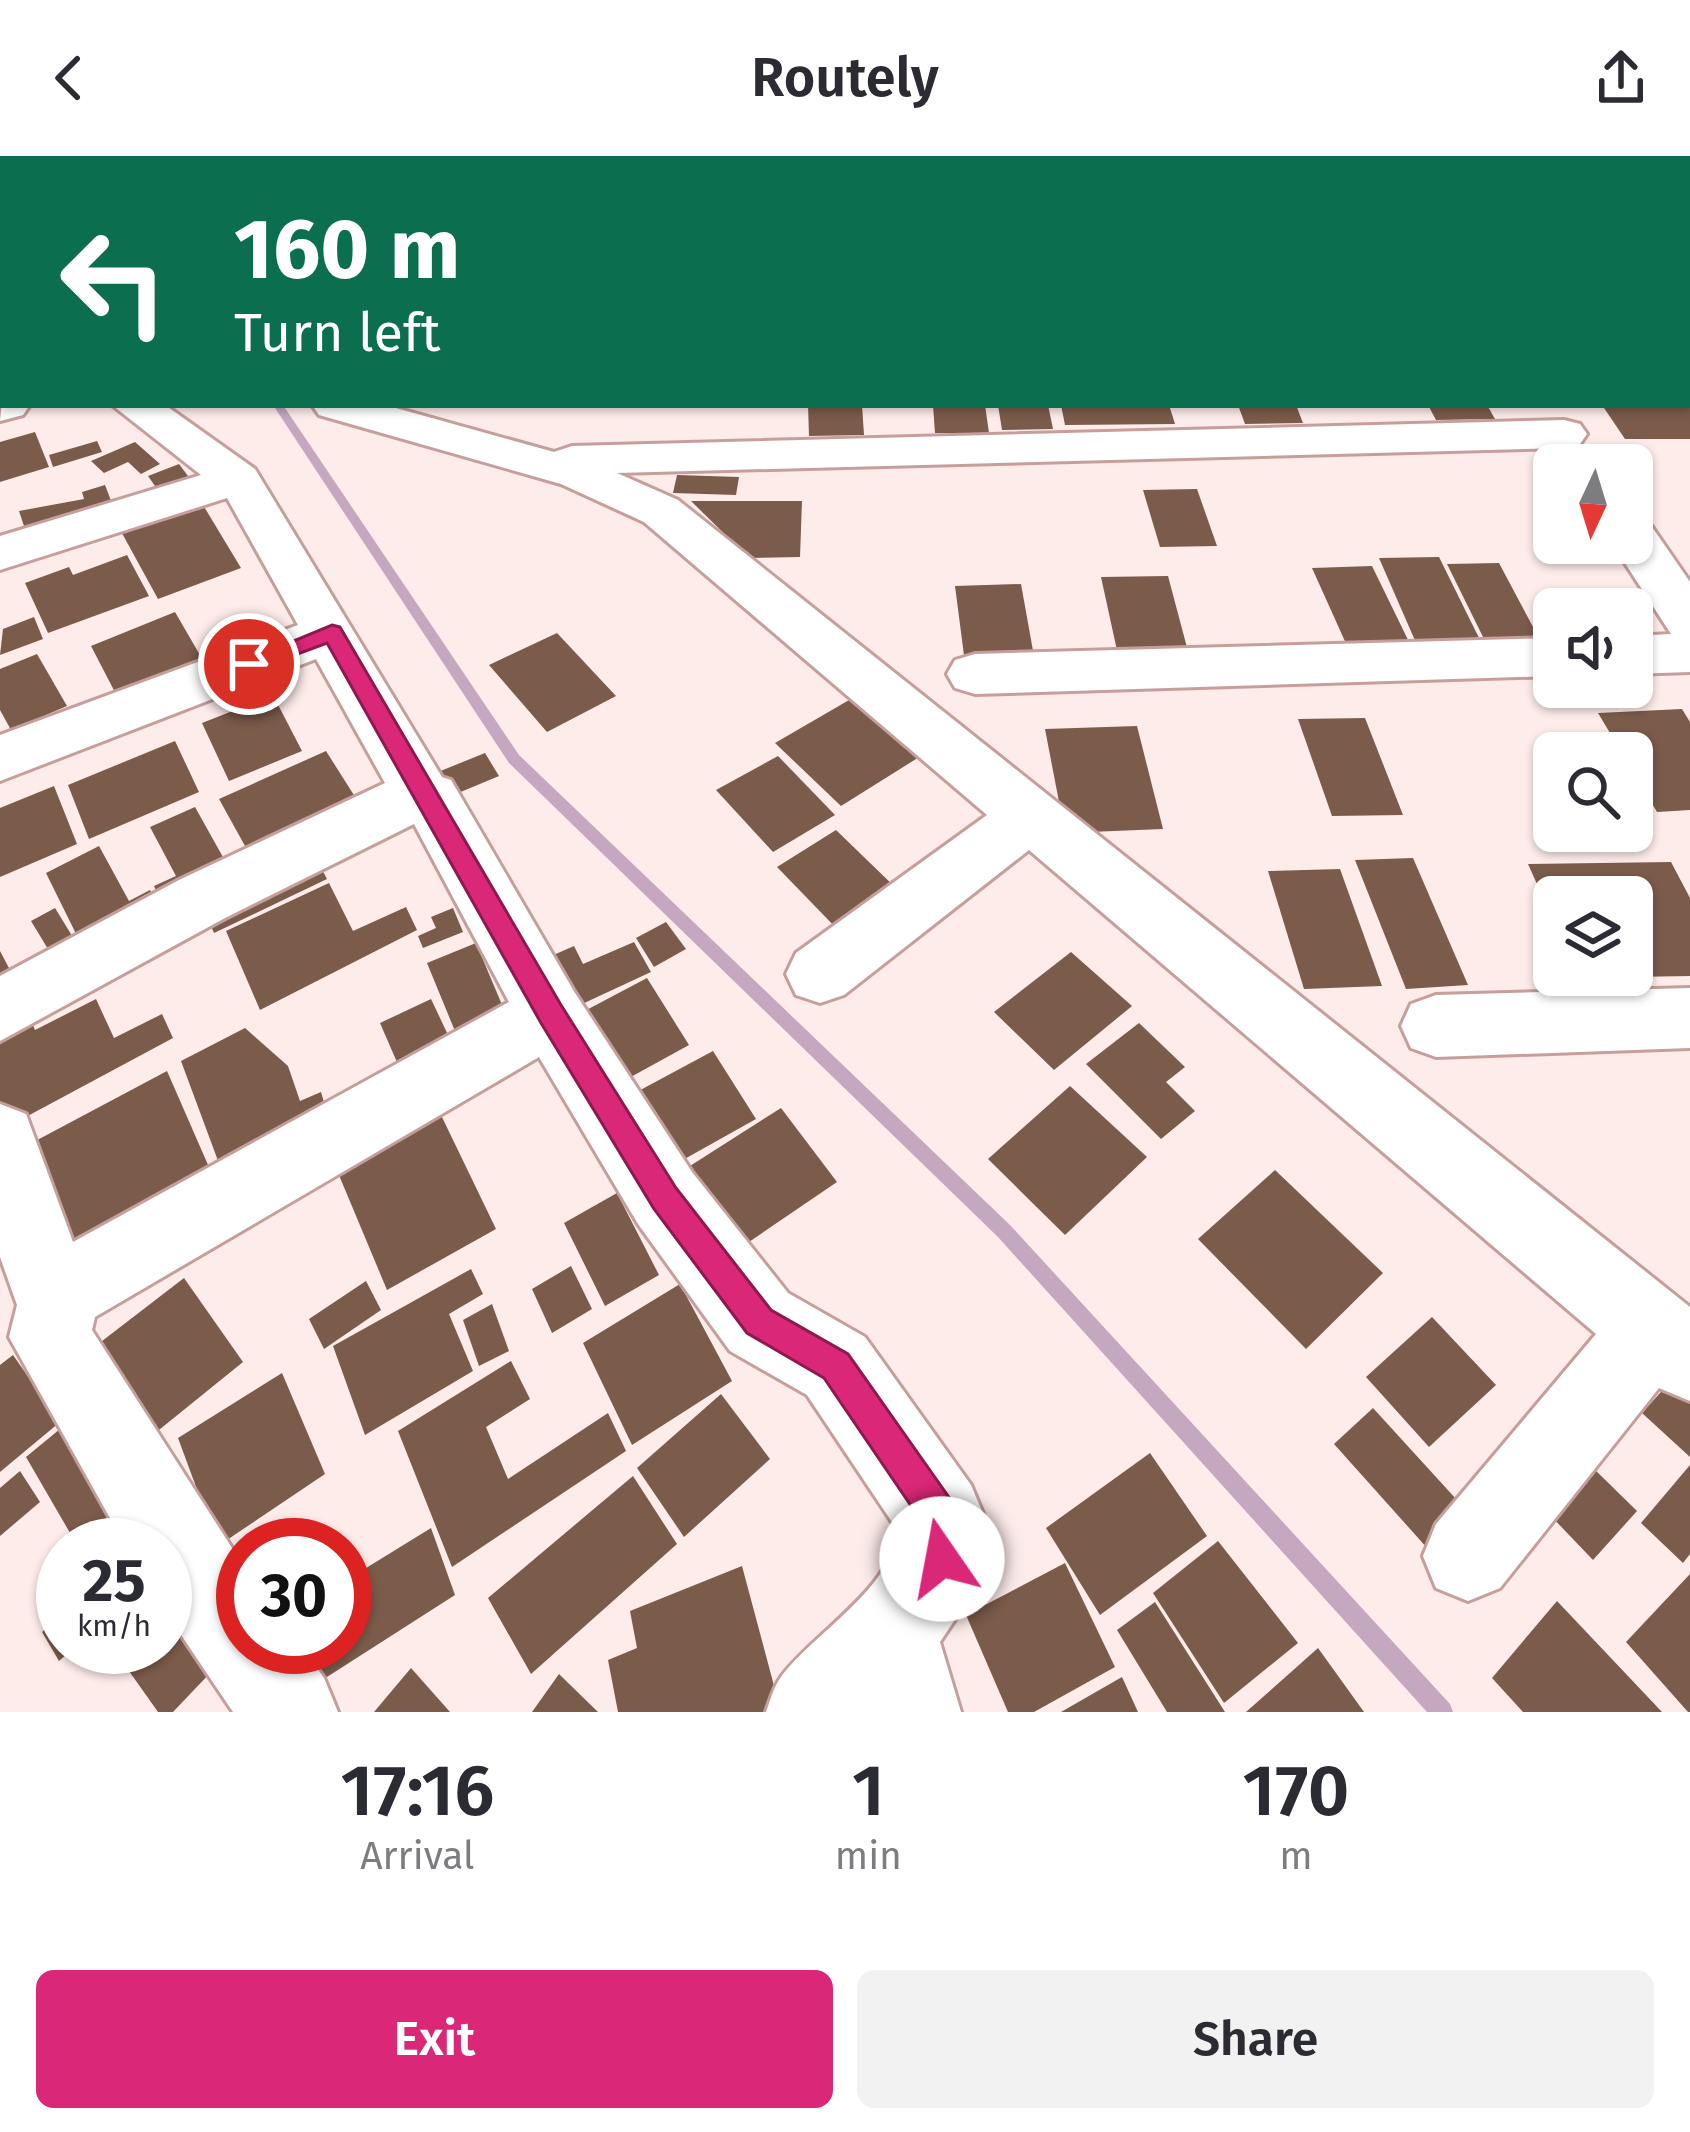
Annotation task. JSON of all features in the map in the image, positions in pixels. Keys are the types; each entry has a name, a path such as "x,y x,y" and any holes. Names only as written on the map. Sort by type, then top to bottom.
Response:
{"street":[{"path":"139,408 238,478 332,632 421,793 430,796 551,1014 665,1198 759,1322 836,1366 940,1516 942,1559 902,1672 814,1712"},
{"path":"345,408 600,482 662,511 1671,1345 1468,1556"},
{"path":"532,461 1565,434"},
{"path":"0,554 238,478"},
{"path":"1651,564 1690,622"},
{"path":"0,759 332,632"},
{"path":"1653,654 1690,653"},
{"path":"975,674 1533,658"},
{"path":"0,1011 202,899 421,793"},
{"path":"820,974 1031,815"},
{"path":"216,1606 50,1337 60,1293 551,1014"},
{"path":"1436,1026 1690,1018"},
{"path":"0,1139 49,1286 60,1293"},
{"path":"264,1674 290,1712"}],"building":[{"path":"808,408 862,408 864,435 809,436"},
{"path":"933,408 985,408 989,433 935,433"},
{"path":"998,408 1049,408 1053,429 1002,430"},
{"path":"1062,408 1170,408 1175,424 1065,425"},
{"path":"1239,408 1297,408 1303,423 1245,424"},
{"path":"1430,408 1489,408 1495,419 1436,420"},
{"path":"1604,408 1690,408 1690,439 1625,439"},
{"path":"35,432 49,467 0,482 0,442"},
{"path":"97,441 102,452 53,467 49,455"},
{"path":"135,442 160,464 141,474 128,462 104,473 91,461"},
{"path":"179,464 194,484 128,509 121,499 155,486 148,476"},
{"path":"677,475 739,477 736,495 673,493"},
{"path":"105,485 115,511 28,538 19,511 84,499 82,492"},
{"path":"1197,489 1217,546 1160,547 1143,490"},
{"path":"197,495 241,568 158,599 117,524"},
{"path":"691,501 802,501 800,557 749,558"},
{"path":"127,555 149,596 48,633 25,583 69,567 73,575"},
{"path":"1439,557 1482,644 1417,645 1379,558"},
{"path":"1499,563 1533,627 1533,644 1487,645 1447,564"},
{"path":"1372,566 1411,646 1348,648 1312,568"},
{"path":"1168,576 1189,655 1118,655 1101,577"},
{"path":"1021,584 1035,662 965,663 955,586"},
{"path":"175,612 204,662 118,698 91,646"},
{"path":"34,617 43,639 0,655 3,629"},
{"path":"557,633 616,696 547,732 489,665"},
{"path":"37,654 67,706 11,730 0,710 0,669"},
{"path":"273,695 302,751 229,781 202,723"},
{"path":"856,696 924,754 841,806 775,743"},
{"path":"1682,709 1690,722 1690,810 1657,812 1653,805 1653,732 1609,732 1598,713"},
{"path":"1365,718 1403,815 1332,816 1298,719"},
{"path":"1137,726 1163,829 1065,833 1045,729"},
{"path":"175,741 199,792 89,839 68,785"},
{"path":"326,751 364,811 255,864 219,799"},
{"path":"485,753 499,776 451,796 438,772"},
{"path":"778,756 835,815 773,852 716,790"},
{"path":"54,786 77,844 0,877 0,808"},
{"path":"195,807 233,875 164,908 154,886 176,876 150,827"},
{"path":"836,830 899,891 839,931 777,867"},
{"path":"99,846 129,901 150,890 161,910 84,950 46,873"},
{"path":"314,854 327,879 214,933 202,906"},
{"path":"1413,858 1468,985 1406,989 1355,860"},
{"path":"1671,862 1690,898 1690,976 1653,977 1653,876 1533,876 1528,864"},
{"path":"1340,869 1382,986 1304,989 1268,871"},
{"path":"329,883 353,931 406,907 417,930 260,1010 226,931"},
{"path":"55,908 82,952 0,998 0,951 10,970 48,949 31,921"},
{"path":"453,908 463,932 423,948 418,936 436,928 431,917"},
{"path":"666,922 686,949 654,967 636,938"},
{"path":"634,942 651,972 567,1011 542,960 574,946 583,964"},
{"path":"476,943 513,1031 464,1053 427,963"},
{"path":"1071,952 1132,1006 1054,1070 994,1012"},
{"path":"647,978 689,1045 618,1084 577,1015"},
{"path":"96,999 114,1038 162,1014 173,1038 9,1126 0,1101 0,1028 28,1013 35,1030"},
{"path":"431,999 459,1058 406,1083 380,1023"},
{"path":"1139,1023 1185,1067 1166,1082 1195,1111 1161,1139 1086,1064"},
{"path":"245,1028 288,1066 300,1101 321,1092 333,1133 227,1185 181,1061"},
{"path":"713,1051 756,1119 672,1166 631,1095"},
{"path":"167,1071 219,1190 71,1275 26,1146"},
{"path":"1070,1086 1147,1157 1065,1235 988,1159"},
{"path":"781,1108 837,1182 721,1261 668,1180"},
{"path":"440,1113 496,1229 387,1290 336,1168"},
{"path":"1275,1170 1383,1273 1306,1349 1198,1239"},
{"path":"617,1193 659,1275 605,1306 564,1223"},
{"path":"571,1266 592,1309 552,1333 532,1289"},
{"path":"471,1269 483,1294 449,1314 473,1371 365,1435 333,1346"},
{"path":"184,1278 243,1362 149,1438 93,1348"},
{"path":"366,1281 381,1310 324,1349 309,1319"},
{"path":"680,1284 732,1381 632,1445 583,1343"},
{"path":"492,1304 509,1351 479,1366 463,1320"},
{"path":"1432,1317 1496,1385 1429,1447 1366,1377"},
{"path":"13,1355 60,1422 0,1472 0,1365"},
{"path":"511,1361 530,1399 486,1427 508,1479 608,1413 626,1451 452,1567 398,1431"},
{"path":"282,1373 325,1474 260,1518 216,1518 216,1541 178,1438"},
{"path":"1669,1383 1690,1402 1690,1457 1642,1413"},
{"path":"721,1394 770,1459 684,1537 637,1468"},
{"path":"1373,1408 1467,1511 1428,1549 1334,1444"},
{"path":"60,1429 113,1518 61,1518 26,1457"},
{"path":"1150,1453 1207,1536 1100,1615 1046,1528"},
{"path":"1690,1465 1690,1554 1683,1563 1641,1523"},
{"path":"1592,1467 1637,1511 1593,1560 1549,1514"},
{"path":"20,1471 40,1502 0,1536 0,1488"},
{"path":"633,1476 677,1544 531,1674 488,1598"},
{"path":"431,1528 455,1595 372,1648 372,1564"},
{"path":"1218,1541 1298,1643 1224,1703 1153,1593"},
{"path":"1065,1563 1115,1667 1034,1712 1008,1712 966,1615"},
{"path":"742,1566 781,1712 618,1712 608,1660 637,1648 630,1611"},
{"path":"1690,1574 1690,1712 1688,1712 1626,1642"},
{"path":"1557,1601 1662,1712 1523,1712 1492,1678"},
{"path":"1155,1602 1225,1712 1167,1712 1117,1630"},
{"path":"192,1644 212,1671 173,1712 158,1712 131,1674 192,1674"},
{"path":"1318,1648 1364,1712 1246,1712"},
{"path":"411,1668 450,1712 374,1712"},
{"path":"284,1674 332,1674 291,1700"},
{"path":"559,1674 598,1712 532,1712"},
{"path":"1122,1677 1138,1712 1061,1712"}],"waterway":[{"path":"280,408 514,759 1004,1231 1442,1712"}],"route":[{"path":"249,664 332,632 551,1014 665,1198 759,1322 836,1366 940,1516 942,1559"}]}
